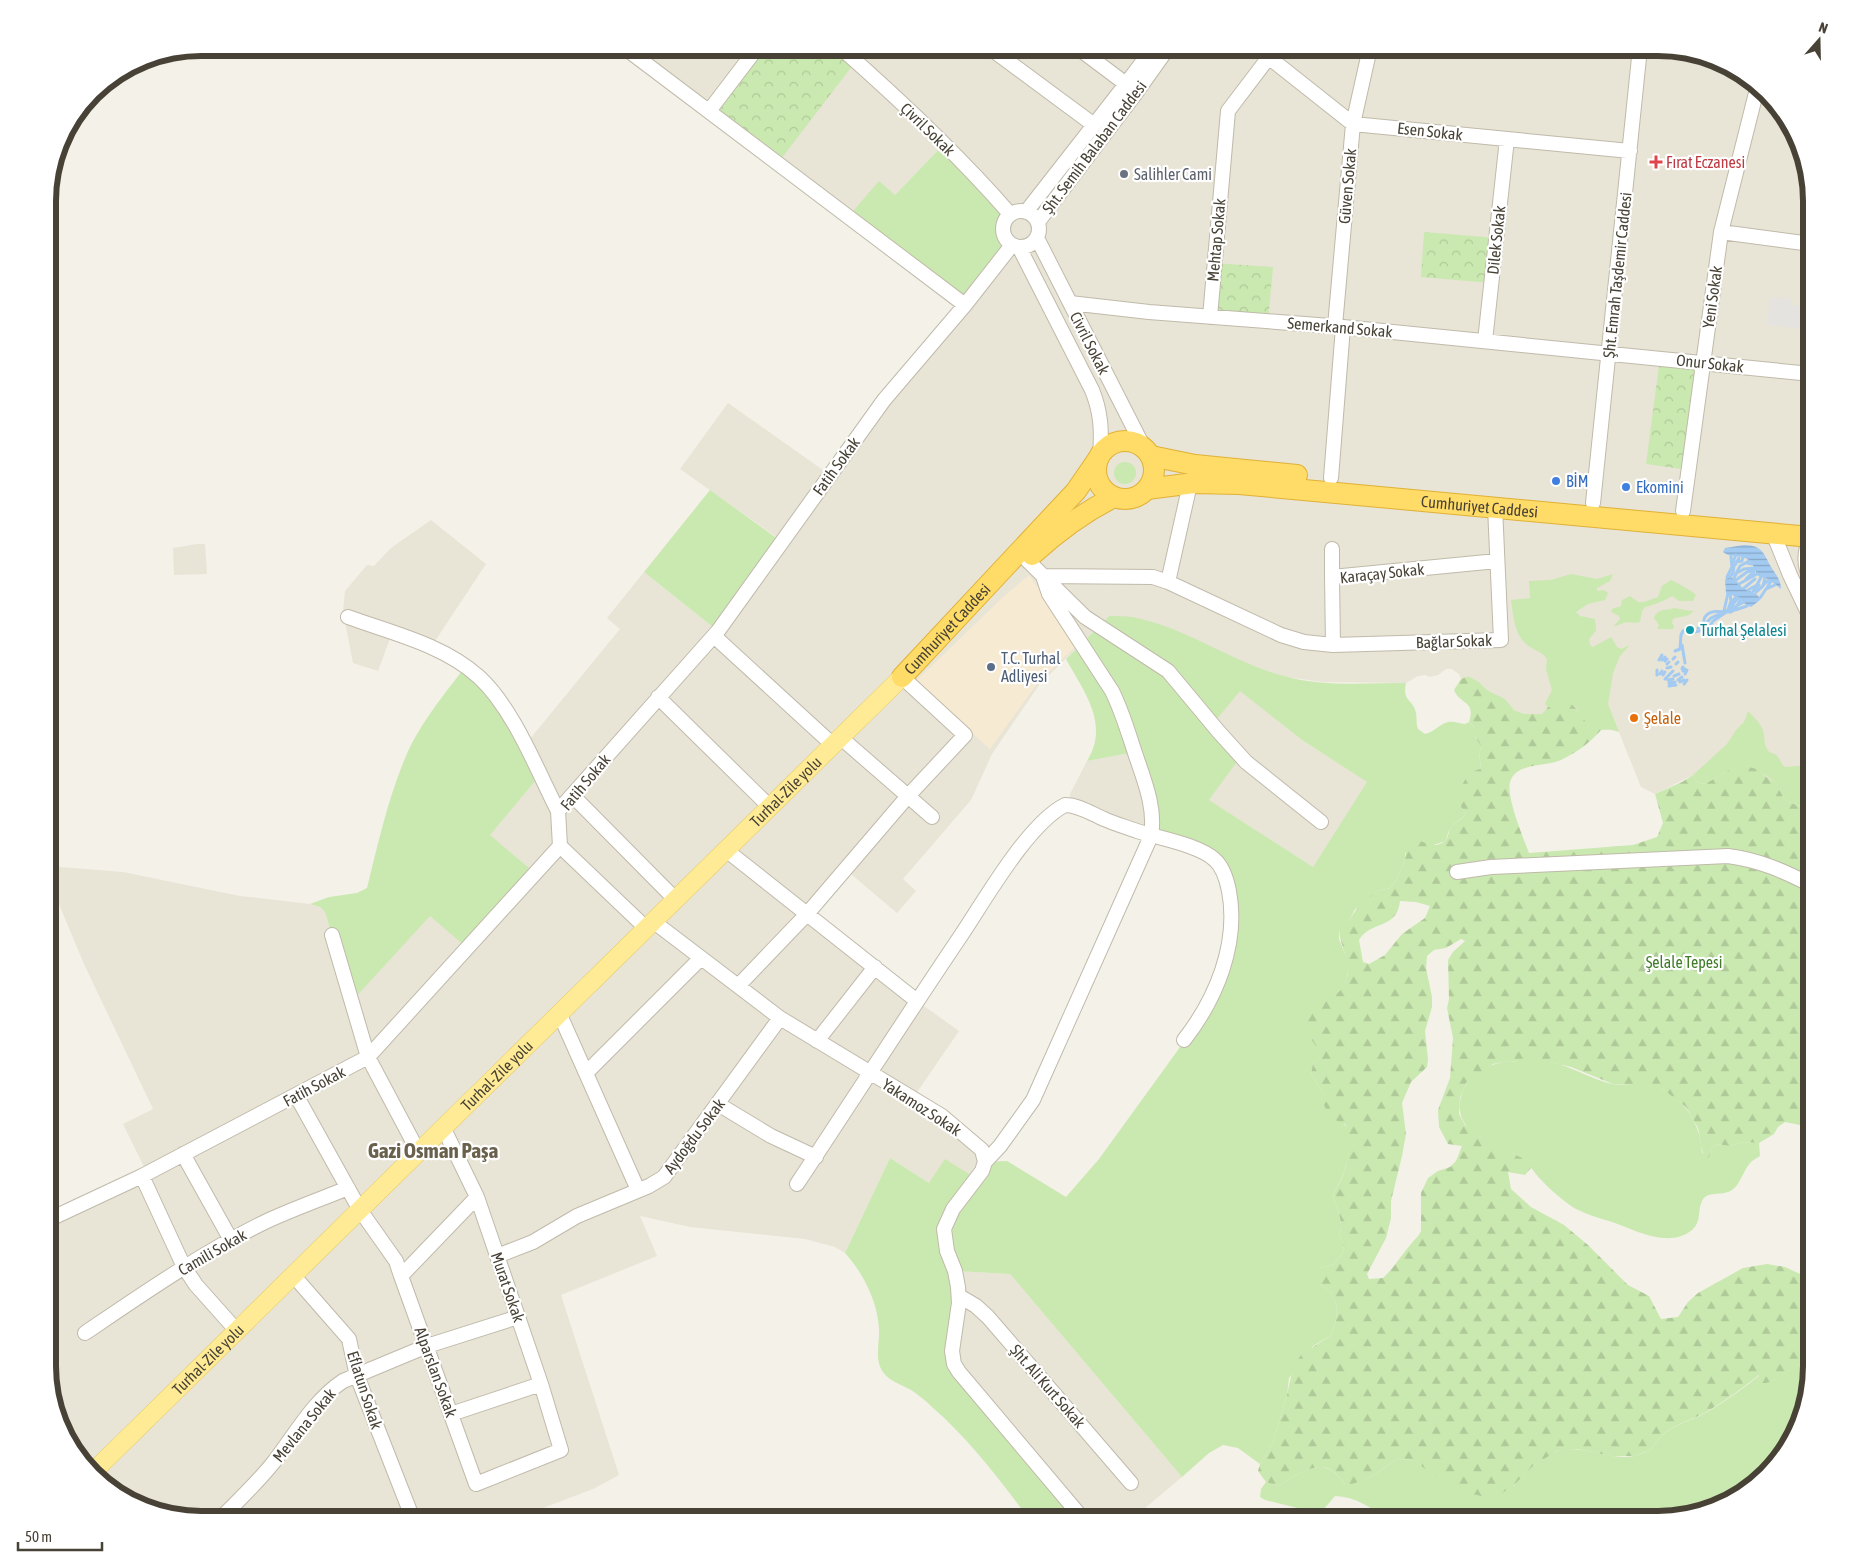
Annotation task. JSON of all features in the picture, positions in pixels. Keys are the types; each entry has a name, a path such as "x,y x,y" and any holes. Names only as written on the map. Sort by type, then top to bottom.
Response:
{"highway":[{"name":"Cumhuriyet Caddesi","path":"902,677 1070,497 1107,447 1121,441 1136,443 1147,452 1202,466 1683,511 1773,526 1803,534"},
{"path":"1147,452 1154,471 1152,481 1147,489"},
{"path":"1099,457 1096,469 1098,479 1102,488 1114,497"},
{"name":"Cumhuriyet Caddesi","path":"902,677 1047,541 1077,518 1114,497 1124,499 1134,497 1147,489 1190,484 1239,484 1495,507 1773,526 1803,524"}],"main road":[{"name":"Turhal-Zile yolu","path":"98,1467 902,677"}],"street":[{"path":"636,56 965,305"},
{"path":"709,111 751,56"},
{"name":"Çivril Sokak","path":"850,56 940,139 982,181 1010,214"},
{"path":"1001,56 1094,125"},
{"path":"1089,56 1126,84"},
{"name":"Şht. Semih Balaban Caddesi","path":"1026,212 1147,56"},
{"name":"Şht. Semih Balaban Caddesi","path":"1038,222 1162,56"},
{"name":"Güven Sokak","path":"1330,478 1353,124 1368,56"},
{"name":"Şht. Emrah Taşdemir Caddesi","path":"1594,502 1639,56"},
{"path":"1268,57 1353,124"},
{"name":"Mehtap Sokak","path":"1210,316 1228,111 1268,57"},
{"name":"Yeni Sokak","path":"1683,511 1721,232 1756,95"},
{"name":"Esen Sokak","path":"1353,124 1630,151"},
{"name":"Dilek Sokak","path":"1485,341 1506,139"},
{"path":"1018,211 1026,212 1038,222 1039,230 1031,244 1016,246 1005,237 1003,229 1005,220 1010,214 1018,211"},
{"path":"1721,232 1803,243"},
{"name":"Civril Sokak","path":"1036,238 1147,452"},
{"name":"Fatih Sokak","path":"57,1216 142,1176 368,1057 560,846 558,811 714,636 884,400 1016,246"},
{"name":"Civril Sokak","path":"1016,246 1092,390 1101,420 1099,457"},
{"name":"Semerkand Sokak","path":"1070,303 1339,326 1609,353"},
{"name":"Onur Sokak","path":"1609,353 1803,373"},
{"path":"1168,582 1190,484"},
{"name":"Bağlar Sokak","path":"1043,576 1148,576 1168,582 1281,635 1304,642 1333,644 1501,640 1495,507"},
{"path":"1773,526 1788,571 1803,601"},
{"path":"1332,549 1332,577"},
{"path":"1027,560 1086,617 1168,671 1246,762 1322,822"},
{"name":"Karaçay Sokak","path":"1333,644 1332,577 1497,561"},
{"path":"1788,571 1803,567"},
{"path":"1043,576 1049,594 1112,691 1120,707 1148,795 1153,826 1151,836 1033,1100 1000,1146 985,1162 977,1180 953,1209 944,1229 944,1239 955,1272 958,1296 952,1346 954,1364 1075,1511"},
{"path":"348,617 439,651 460,662 479,677 497,697 512,720 558,811"},
{"path":"714,636 837,741 932,817"},
{"path":"738,986 807,914 908,796 964,735 902,677"},
{"path":"658,697 770,807"},
{"path":"572,794 676,900"},
{"path":"797,1184 917,1001 1027,839 1048,817 1061,807 1070,804 1105,820 1192,848 1215,860 1221,868 1228,885 1232,906 1230,941 1208,1005 1199,1021 1184,1040"},
{"name":"Yakamoz Sokak","path":"560,846 650,925 701,958 780,1018 942,1116 982,1150 985,1162"},
{"path":"726,850 917,1001"},
{"path":"1456,872 1491,867 1728,856 1769,865 1803,881"},
{"path":"332,935 368,1057 419,1153"},
{"path":"586,1073 701,958"},
{"path":"817,1041 875,967"},
{"path":"560,1015 638,1190"},
{"name":"Aydoğdu Sokak","path":"497,1256 533,1242 576,1216 654,1184 664,1177 780,1018"},
{"name":"Alparslan Sokak","path":"296,1095 360,1210 396,1261 476,1484 561,1450"},
{"path":"718,1104 771,1136 816,1157"},
{"name":"Murat Sokak","path":"444,1129 477,1197 541,1384 561,1450"},
{"path":"183,1154 231,1240"},
{"path":"142,1176 184,1267 196,1285 237,1331"},
{"name":"Camili Sokak","path":"85,1332 184,1267 231,1240 268,1221 348,1188"},
{"path":"401,1276 477,1197"},
{"name":"Eflatun Sokak","path":"293,1275 349,1339 357,1376 409,1511"},
{"name":"Şht. Ali Kurt Sokak","path":"958,1296 976,1306 988,1317 1131,1483"},
{"name":"Mevlana Sokak","path":"229,1511 272,1465 324,1396 343,1381 426,1346 518,1317"},
{"path":"451,1414 541,1384"}],"shaded area":[{"path":"636,56 1657,56 1686,59 1713,67 1730,76 1753,92 1773,113 1788,137 1802,183 1803,798 1729,770 1713,780 1693,775 1655,794 1641,787 1619,732 1606,728 1601,730 1548,707 1543,714 1524,714 1514,710 1505,699 1487,690 1479,682 1468,676 1461,679 1459,674 1452,669 1446,669 1438,675 1430,677 1425,675 1418,676 1406,683 1324,682 1285,677 1109,616 1039,685 992,754 971,800 903,879 916,891 897,913 845,869 807,914 917,1001 959,1031 913,1098 982,1150 977,1179 929,1183 890,1158 845,1253 835,1247 805,1239 690,1227 640,1216 657,1256 561,1295 619,1475 593,1489 535,1511 202,1511 173,1508 137,1496 113,1481 86,1454 67,1421 57,1384 57,1216 147,1173 123,1124 153,1109 84,964 57,900 57,867 123,872 240,896 310,904 320,907 325,912 332,935 430,915 467,948 535,873 489,835 540,775 525,745 620,629 607,618 644,572 718,631 782,541 680,469 728,403 830,475 1008,241 1003,229 1007,217 944,144 895,195 848,217"},
{"path":"1770,297 1792,299 1791,305 1803,306 1803,329 1767,325"},
{"path":"431,520 486,564 431,647 392,633 378,671 353,663 343,611 345,591 367,565 374,566 391,548"},
{"path":"205,544 207,574 174,575 173,548"},
{"name":"T.C. Turhal Adliyesi","path":"1029,575 1077,645 1037,684 990,749 915,682 1002,598"},
{"path":"1240,690 1302,740 1368,782 1313,867 1209,800 1240,756 1213,724"},
{"path":"1135,752 1151,836 1070,805 1070,794 1087,761"},
{"path":"955,1271 1010,1274 1182,1477 1142,1511 1076,1511 959,1372"}],"green space":[{"path":"751,56 850,56 856,61 778,163 709,111"},
{"path":"944,144 1007,217 1003,229 1008,241 965,305 848,217 879,181 895,195"},
{"path":"1424,232 1496,238 1491,283 1421,277"},
{"path":"1214,263 1273,267 1268,321 1210,317"},
{"path":"1660,358 1703,363 1689,470 1646,464"},
{"path":"1125,462 1133,465 1136,473 1133,481 1125,484 1117,481 1114,473 1117,465"},
{"path":"710,490 782,542 718,631 644,572"},
{"path":"1571,574 1597,579 1613,574 1610,581 1597,588 1597,591 1604,590 1608,593 1605,600 1588,604 1576,612 1580,616 1595,619 1596,631 1589,639 1590,645 1593,647 1611,637 1617,647 1621,649 1630,645 1620,656 1613,673 1608,704 1619,732 1599,730 1591,727 1575,706 1558,705 1548,707 1545,704 1552,690 1546,669 1547,659 1524,642 1516,628 1511,600 1530,598 1529,581 1551,580"},
{"path":"1671,580 1694,593 1696,595 1693,601 1679,601 1672,596 1645,607 1642,611 1640,622 1626,622 1613,627 1620,619 1619,616 1611,612 1612,609 1621,606 1622,600 1630,596 1638,602 1644,602 1658,597 1662,586"},
{"path":"1674,608 1694,610 1687,616 1673,619 1673,629 1657,629 1659,625 1654,618 1656,615 1660,611"},
{"path":"1109,616 1132,617 1171,628 1245,662 1284,676 1329,683 1406,683 1405,694 1415,708 1418,729 1425,734 1448,722 1465,724 1469,722 1475,728 1475,737 1482,747 1479,752 1481,769 1457,802 1466,813 1449,830 1445,841 1434,845 1426,845 1405,853 1405,860 1396,880 1390,888 1378,891 1355,909 1350,919 1339,929 1339,939 1349,964 1347,978 1343,989 1331,999 1309,1037 1316,1043 1322,1057 1313,1064 1311,1073 1324,1095 1324,1105 1344,1124 1348,1131 1349,1140 1348,1160 1333,1194 1341,1220 1339,1236 1343,1242 1344,1251 1334,1264 1321,1268 1319,1284 1330,1291 1337,1306 1336,1320 1331,1335 1313,1346 1289,1378 1287,1395 1273,1442 1260,1464 1238,1448 1223,1445 1209,1453 1182,1477 1010,1274 955,1271 952,1356 1077,1511 1023,1511 971,1446 946,1419 922,1398 892,1380 883,1372 878,1356 878,1318 872,1297 858,1269 845,1253 890,1158 929,1183 945,1159 977,1179 985,1162 1007,1161 1066,1197 1099,1159 1199,1021 1232,925 1215,860 1151,836 1135,752 1087,761 1096,734 1095,721 1087,696 1066,659","holes":["1240,691 1302,740 1367,782 1313,867 1209,800 1241,756 1213,724"]},
{"path":"466,666 479,677 540,775 490,835 535,873 467,948 430,916 352,1001 325,912 320,907 310,904 329,897 357,893 367,888 389,805 411,744 441,698"},
{"name":"Şelale Tepesi","path":"1468,676 1479,682 1487,690 1505,699 1514,710 1524,714 1542,714 1548,707 1554,707 1563,700 1574,707 1594,728 1601,730 1583,747 1561,760 1525,768 1513,776 1509,788 1510,797 1529,853 1633,845 1657,837 1663,823 1655,794 1693,775 1697,782 1705,784 1729,770 1744,766 1757,769 1775,782 1785,800 1798,806 1803,804 1803,1129 1800,1125 1785,1122 1778,1127 1774,1134 1759,1143 1744,1142 1730,1146 1717,1144 1712,1148 1709,1157 1704,1159 1698,1128 1686,1107 1664,1090 1649,1085 1613,1084 1571,1067 1549,1062 1508,1061 1493,1064 1466,1083 1460,1098 1459,1114 1465,1125 1480,1137 1528,1161 1531,1168 1525,1175 1508,1172 1511,1189 1531,1207 1564,1225 1588,1245 1628,1285 1649,1296 1661,1319 1678,1317 1688,1302 1698,1293 1743,1268 1767,1264 1785,1267 1803,1275 1803,1364 1767,1383 1758,1382 1759,1375 1708,1411 1670,1429 1663,1434 1652,1449 1635,1456 1611,1456 1578,1449 1557,1451 1534,1465 1513,1486 1499,1495 1481,1496 1453,1489 1413,1460 1397,1459 1368,1479 1352,1484 1345,1484 1332,1470 1321,1467 1301,1472 1278,1486 1266,1482 1258,1471 1273,1442 1293,1367 1301,1355 1331,1335 1336,1320 1337,1306 1330,1291 1319,1284 1315,1274 1321,1268 1334,1264 1344,1251 1343,1242 1339,1236 1341,1220 1333,1194 1345,1169 1348,1151 1347,1133 1345,1124 1330,1118 1324,1105 1324,1095 1311,1073 1313,1064 1321,1057 1315,1044 1301,1027 1303,1018 1308,1011 1337,994 1347,978 1347,959 1339,928 1350,919 1361,902 1378,891 1390,888 1396,880 1405,860 1407,843 1418,841 1434,845 1445,841 1451,827 1466,813 1457,802 1458,797 1467,777 1476,770 1481,769 1479,752 1482,747 1475,737 1475,728 1469,722 1471,715 1469,706 1454,690 1461,679","holes":["1400,901 1416,902 1430,906 1425,918 1402,934 1385,955 1369,964 1363,962 1359,940 1364,934 1394,917","1461,939 1465,941 1453,952 1448,960 1449,999 1447,1008 1453,1038 1450,1078 1438,1110 1439,1127 1448,1144 1462,1146 1456,1161 1450,1167 1438,1171 1428,1178 1421,1193 1421,1231 1419,1234 1383,1278 1369,1279 1367,1274 1386,1238 1391,1218 1391,1201 1406,1134 1402,1103 1411,1082 1427,1067 1425,1031 1432,1007 1432,997 1426,968 1427,956 1434,950 1446,948"]},
{"path":"1748,711 1762,728 1767,749 1777,756 1785,767 1803,766 1803,804 1798,806 1785,800 1775,782 1764,774 1745,766 1729,770 1705,784 1697,782 1693,775 1727,744 1744,722"},
{"path":"1508,1061 1550,1062 1566,1066 1612,1084 1645,1084 1661,1089 1680,1101 1687,1110 1698,1130 1702,1153 1709,1157 1712,1148 1717,1144 1730,1146 1744,1142 1759,1143 1760,1156 1748,1165 1738,1184 1732,1190 1709,1195 1703,1199 1695,1227 1683,1235 1673,1238 1652,1236 1589,1215 1576,1209 1556,1194 1542,1181 1527,1161 1477,1135 1467,1127 1461,1117 1460,1104 1464,1088 1471,1077 1495,1064"},
{"path":"1803,1364 1800,1394 1788,1430 1773,1454 1746,1481 1722,1496 1686,1508 1657,1511 1376,1511 1350,1498 1335,1496 1323,1510 1310,1511 1265,1500 1260,1497 1261,1489 1266,1482 1278,1486 1301,1472 1315,1468 1329,1469 1345,1484 1368,1479 1397,1459 1413,1460 1429,1471 1513,1486 1539,1461 1558,1451 1568,1449 1624,1457 1641,1454 1652,1449 1663,1434 1670,1429 1709,1411 1760,1375 1758,1381 1772,1381 1794,1367"}],"water":[{"path":"1744,545 1760,549 1778,579 1781,589 1768,579 1758,576 1750,561 1723,552 1725,548"},
{"path":"1727,577 1734,578 1740,586 1753,592 1760,600 1751,607 1726,593 1725,580"}],"waterway":[{"path":"1732,564 1736,555"},
{"path":"1727,577 1732,567 1731,556"},
{"path":"1736,562 1742,561 1743,557"},
{"path":"1735,565 1739,558"},
{"path":"1734,578 1740,566 1749,561"},
{"path":"1747,563 1752,564"},
{"path":"1730,577 1733,573 1734,565"},
{"path":"1739,572 1744,569 1754,568"},
{"path":"1736,580 1747,572 1755,570"},
{"path":"1746,579 1754,572"},
{"path":"1739,584 1757,574"},
{"path":"1748,590 1757,585 1761,577"},
{"path":"1756,592 1763,586 1765,578"},
{"path":"1744,588 1755,579"},
{"path":"1763,585 1769,580"},
{"path":"1767,588 1771,581"},
{"path":"1753,591 1759,585"},
{"path":"1760,598 1766,589 1775,585"},
{"path":"1724,611 1728,593"},
{"path":"1698,628 1711,618 1728,610 1731,601 1730,594"},
{"path":"1731,603 1736,597"},
{"path":"1730,608 1738,598"},
{"path":"1675,651 1680,649 1683,631 1689,629 1695,632 1703,630 1704,618 1708,614 1731,612 1741,599"},
{"path":"1727,611 1744,602"},
{"path":"1735,610 1747,606"},
{"path":"1703,630 1709,628 1713,621 1725,613"},
{"path":"1682,645 1685,663"},
{"path":"1659,660 1662,655"},
{"path":"1662,660 1665,657"},
{"path":"1667,668 1671,667"},
{"path":"1657,670 1657,675"},
{"path":"1685,674 1687,670"},
{"path":"1665,679 1673,671"},
{"path":"1674,676 1679,674"},
{"path":"1678,680 1682,677"},
{"path":"1668,680 1673,679"},
{"path":"1680,682 1684,680"},
{"path":"1684,684 1687,680"},
{"path":"1669,683 1675,682"},
{"path":"1669,686 1676,685"}],"place":[{"name":"Fırat Eczanesi","path":"1656,162"},
{"name":"Salihler Cami","path":"1124,174"},
{"name":"BİM","path":"1556,481"},
{"name":"Ekomini","path":"1626,487"},
{"name":"Turhal Şelalesi","path":"1690,630"},
{"name":"T.C. Turhal Adliyesi","path":"991,667"},
{"name":"Şelale","path":"1634,718"}],"district":[{"name":"Gazi Osman Paşa","path":"433,1151"}]}
